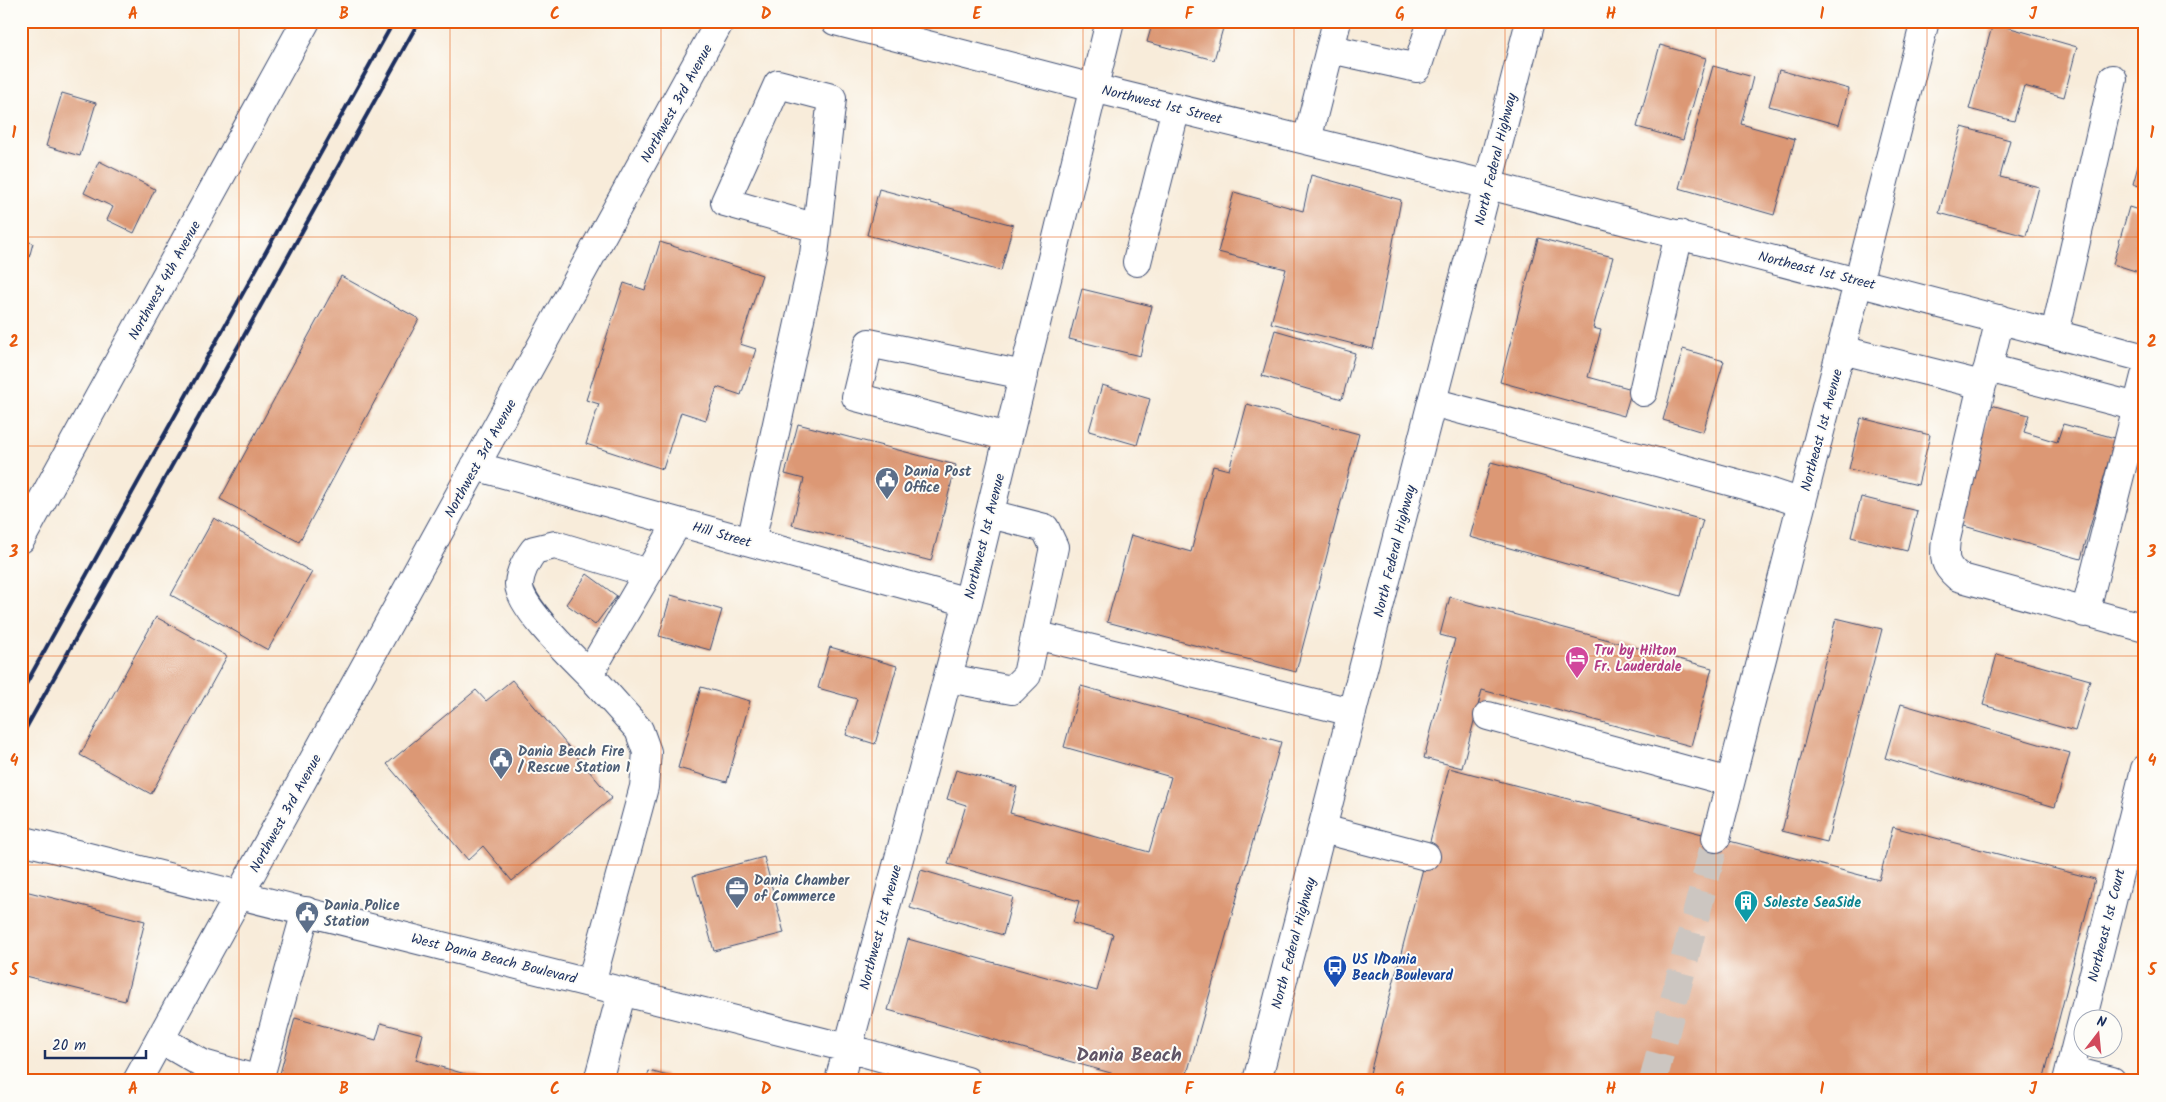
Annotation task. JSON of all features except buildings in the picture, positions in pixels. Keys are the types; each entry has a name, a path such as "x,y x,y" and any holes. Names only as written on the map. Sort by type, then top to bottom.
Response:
{"street":[{"name":"Northwest 4th Avenue","path":"21,539 306,21"},
{"name":"Northwest 3rd Avenue","path":"137,1081 720,21"},
{"name":"Northwest 1st Street","path":"835,21 1093,88 1489,185"},
{"name":"Northwest 1st Avenue","path":"839,1081 968,602 1110,21"},
{"path":"1307,140 1337,21"},
{"path":"1331,50 1417,68 1432,21"},
{"name":"North Federal Highway","path":"1257,1081 1324,829 1352,712 1530,21"},
{"name":"Northeast 1st Avenue","path":"1716,838 1860,282 1925,21"},
{"path":"2055,334 2113,79"},
{"path":"751,542 814,255 832,98 778,84 725,202 817,228"},
{"path":"1137,262 1176,108"},
{"name":"Northeast 1st Street","path":"1489,185 2145,358"},
{"path":"1643,392 1679,234"},
{"path":"2000,319 1946,539 1945,556 1948,568 1958,577 2145,628"},
{"path":"1008,437 856,397 869,343 1024,375"},
{"path":"1842,350 1985,376 2137,407"},
{"path":"2085,612 2145,376"},
{"path":"1432,402 1757,489 1802,503"},
{"name":"Hill Street","path":"475,466 968,602"},
{"path":"948,678 1012,690 1027,675 1054,547 1045,528 990,514"},
{"path":"589,674 678,522"},
{"path":"591,983 644,786 647,752 639,730 527,606 519,586 523,565 534,550 555,545 648,573"},
{"path":"1035,635 1352,712"},
{"path":"1488,716 1730,782"},
{"name":"Northeast 1st Court","path":"2068,1075 2083,969 2145,769"},
{"path":"1324,829 1426,856"},
{"name":"West Dania Beach Boulevard","path":"21,840 848,1048 967,1081"},
{"path":"160,1039 203,1064 259,1080 306,911"},
{"path":"598,1081 622,991"},
{"path":"2068,1075 2112,1081"}],"tunnel":[{"path":"1653,1081 1716,838"}],"railway":[{"path":"21,693 394,21"},
{"path":"21,737 419,21"}],"place":[{"name":"Dania Post Office","path":"887,500"},
{"name":"Tru by Hilton Fr. Lauderdale","path":"1577,679"},
{"name":"Dania Beach Fire / Rescue Station 1","path":"501,780"},
{"name":"Dania Chamber of Commerce","path":"737,909"},
{"name":"Soleste SeaSide","path":"1746,923"},
{"name":"Dania Police Station","path":"307,934"},
{"name":"US 1/Dania Beach Boulevard","path":"1335,988"}],"district":[{"name":"Dania Beach","path":"1129,1054"}]}
